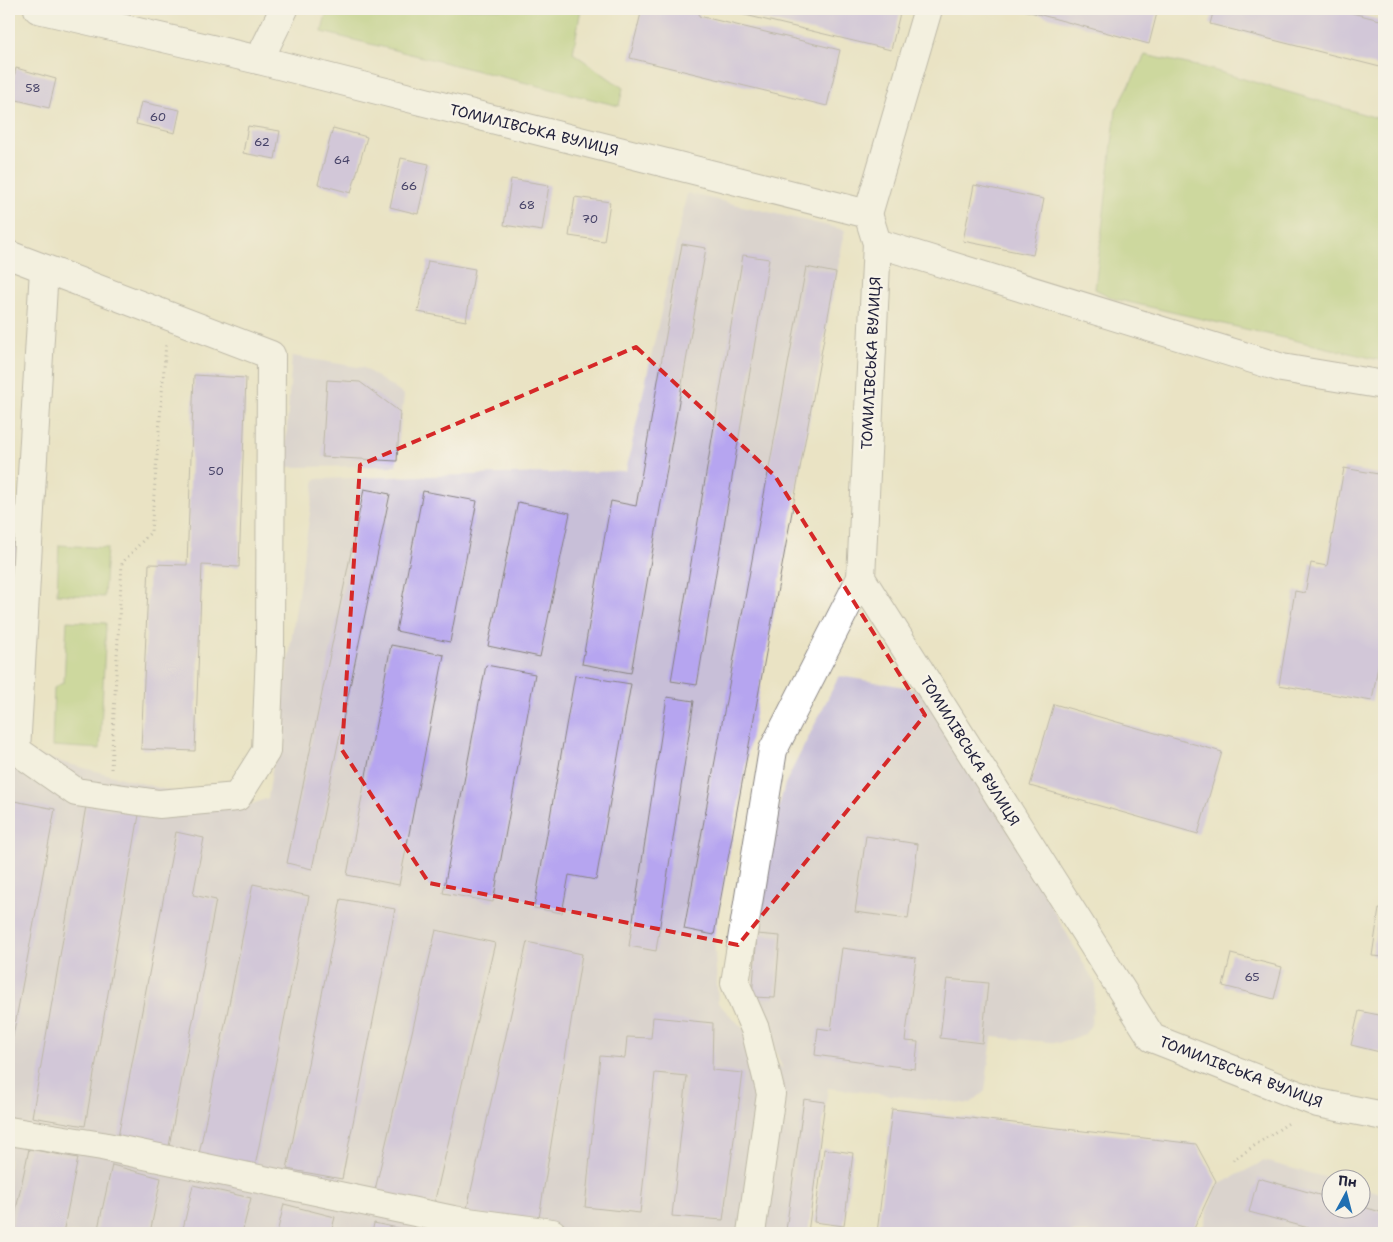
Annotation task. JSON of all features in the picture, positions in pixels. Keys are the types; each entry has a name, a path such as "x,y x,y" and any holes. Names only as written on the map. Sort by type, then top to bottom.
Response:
{"street":[{"name":"ТОМИЛІВСЬКА ВУЛИЦЯ","path":"38,9 259,60 868,214 877,243 860,578 1152,1038 1318,1103 1384,1116"},
{"path":"259,60 284,9"},
{"path":"868,214 928,9"},
{"path":"877,243 1282,368 1384,385"},
{"path":"9,255 271,355 270,651 266,751 237,797 159,804 76,792 12,749 44,269"},
{"path":"750,1233 771,1094 755,1029 735,984 773,750 860,578"},
{"path":"9,1131 110,1148 453,1220 552,1233"}],"path":[{"path":"110,797 122,563 152,532 168,316"},
{"path":"1232,1160 1318,1103"}],"highlighted area":[{"path":"636,347 775,476 925,715 738,945 429,883 342,750 360,465"}],"shaded area":[{"path":"687,193 845,230 714,935 718,1003 783,1069 752,997 757,934 775,822 785,784 839,676 929,691 1096,985 1091,1025 1085,1034 1061,1043 992,1037 985,1091 970,1104 828,1088 808,1232 811,1233 9,1233 9,748 238,809 268,798 315,479 626,471"},
{"path":"292,356 364,368 404,395 396,466 284,467"},
{"path":"1264,1161 1320,1176 1320,1220 1370,1220 1370,1190 1384,1194 1384,1233 1201,1233 1216,1186"}],"green space":[{"path":"327,9 581,9 573,53 623,88 619,106 322,32"},
{"path":"1145,55 1206,68 1384,120 1384,361 1115,299 1095,289 1116,110"},
{"path":"59,545 107,548 104,597 57,594"},
{"path":"67,621 106,623 100,749 52,746 54,688 64,682"}],"building":[{"path":"642,9 700,9 699,16 840,50 827,106 630,58"},
{"path":"720,9 901,9 891,50"},
{"path":"1019,9 1158,9 1149,44"},
{"path":"1214,9 1336,9 1384,21 1384,68 1210,24"},
{"path":"16,68 56,79 49,108 9,98"},
{"path":"141,102 180,110 175,133 136,124"},
{"path":"248,126 280,131 275,159 243,153"},
{"path":"333,128 367,137 351,193 318,184"},
{"path":"401,158 429,164 418,214 390,207"},
{"path":"511,179 549,185 542,231 504,225"},
{"path":"974,185 1044,199 1033,255 963,241"},
{"path":"575,197 610,202 604,241 569,236"},
{"path":"682,244 706,248 631,673 582,664 611,501 636,506"},
{"path":"743,255 769,259 697,685 671,681"},
{"path":"428,261 475,269 466,321 418,312"},
{"path":"806,267 836,273 714,935 684,929"},
{"path":"194,375 246,378 239,567 202,565 195,751 141,749 149,564 187,565"},
{"path":"327,380 360,382 400,412 397,461 322,457"},
{"path":"1344,468 1384,475 1384,631 1372,701 1279,685 1295,591 1305,593 1311,563 1327,566"},
{"path":"364,489 390,494 312,869 287,863"},
{"path":"423,491 477,501 450,642 396,631"},
{"path":"518,502 570,513 540,657 488,646"},
{"path":"9,508 21,508 18,587 9,587"},
{"path":"391,645 444,655 399,885 347,875"},
{"path":"486,665 535,674 493,902 443,893"},
{"path":"575,675 631,684 596,880 569,875 562,913 534,908"},
{"path":"667,697 694,701 656,951 629,946"},
{"path":"1054,704 1222,752 1198,834 1030,786"},
{"path":"9,800 55,809 10,1052 9,1052"},
{"path":"86,806 139,815 85,1126 32,1117"},
{"path":"176,832 204,838 193,895 216,900 169,1146 118,1137"},
{"path":"866,836 918,844 908,919 855,912"},
{"path":"253,884 309,896 255,1166 199,1154"},
{"path":"341,899 395,909 342,1179 287,1169"},
{"path":"1379,909 1384,910 1384,957 1372,956"},
{"path":"436,930 495,943 434,1204 375,1190"},
{"path":"757,934 780,936 775,998 752,997"},
{"path":"527,942 582,954 539,1218 466,1213"},
{"path":"842,948 916,958 905,1041 918,1042 915,1069 815,1055 818,1028 831,1030"},
{"path":"1231,954 1282,967 1274,999 1223,986"},
{"path":"947,979 988,983 982,1043 940,1038"},
{"path":"1359,1011 1384,1016 1384,1053 1351,1045"},
{"path":"653,1017 713,1023 712,1070 743,1073 723,1220 672,1216 687,1076 655,1073 640,1213 585,1207 600,1056 625,1058 627,1037 651,1038"},
{"path":"804,1099 825,1102 808,1233 786,1230"},
{"path":"892,1109 1196,1144 1216,1181 1192,1233 877,1233"},
{"path":"29,1149 78,1158 63,1233 11,1233"},
{"path":"824,1149 853,1153 844,1226 814,1222"},
{"path":"112,1165 161,1178 150,1233 97,1233"},
{"path":"1258,1178 1320,1195 1320,1220 1370,1220 1370,1209 1384,1213 1384,1233 1327,1233 1249,1212"},
{"path":"193,1185 251,1198 242,1233 182,1233"},
{"path":"284,1204 335,1217 331,1233 277,1233"},
{"path":"374,1223 417,1232 417,1233 372,1233"}]}
